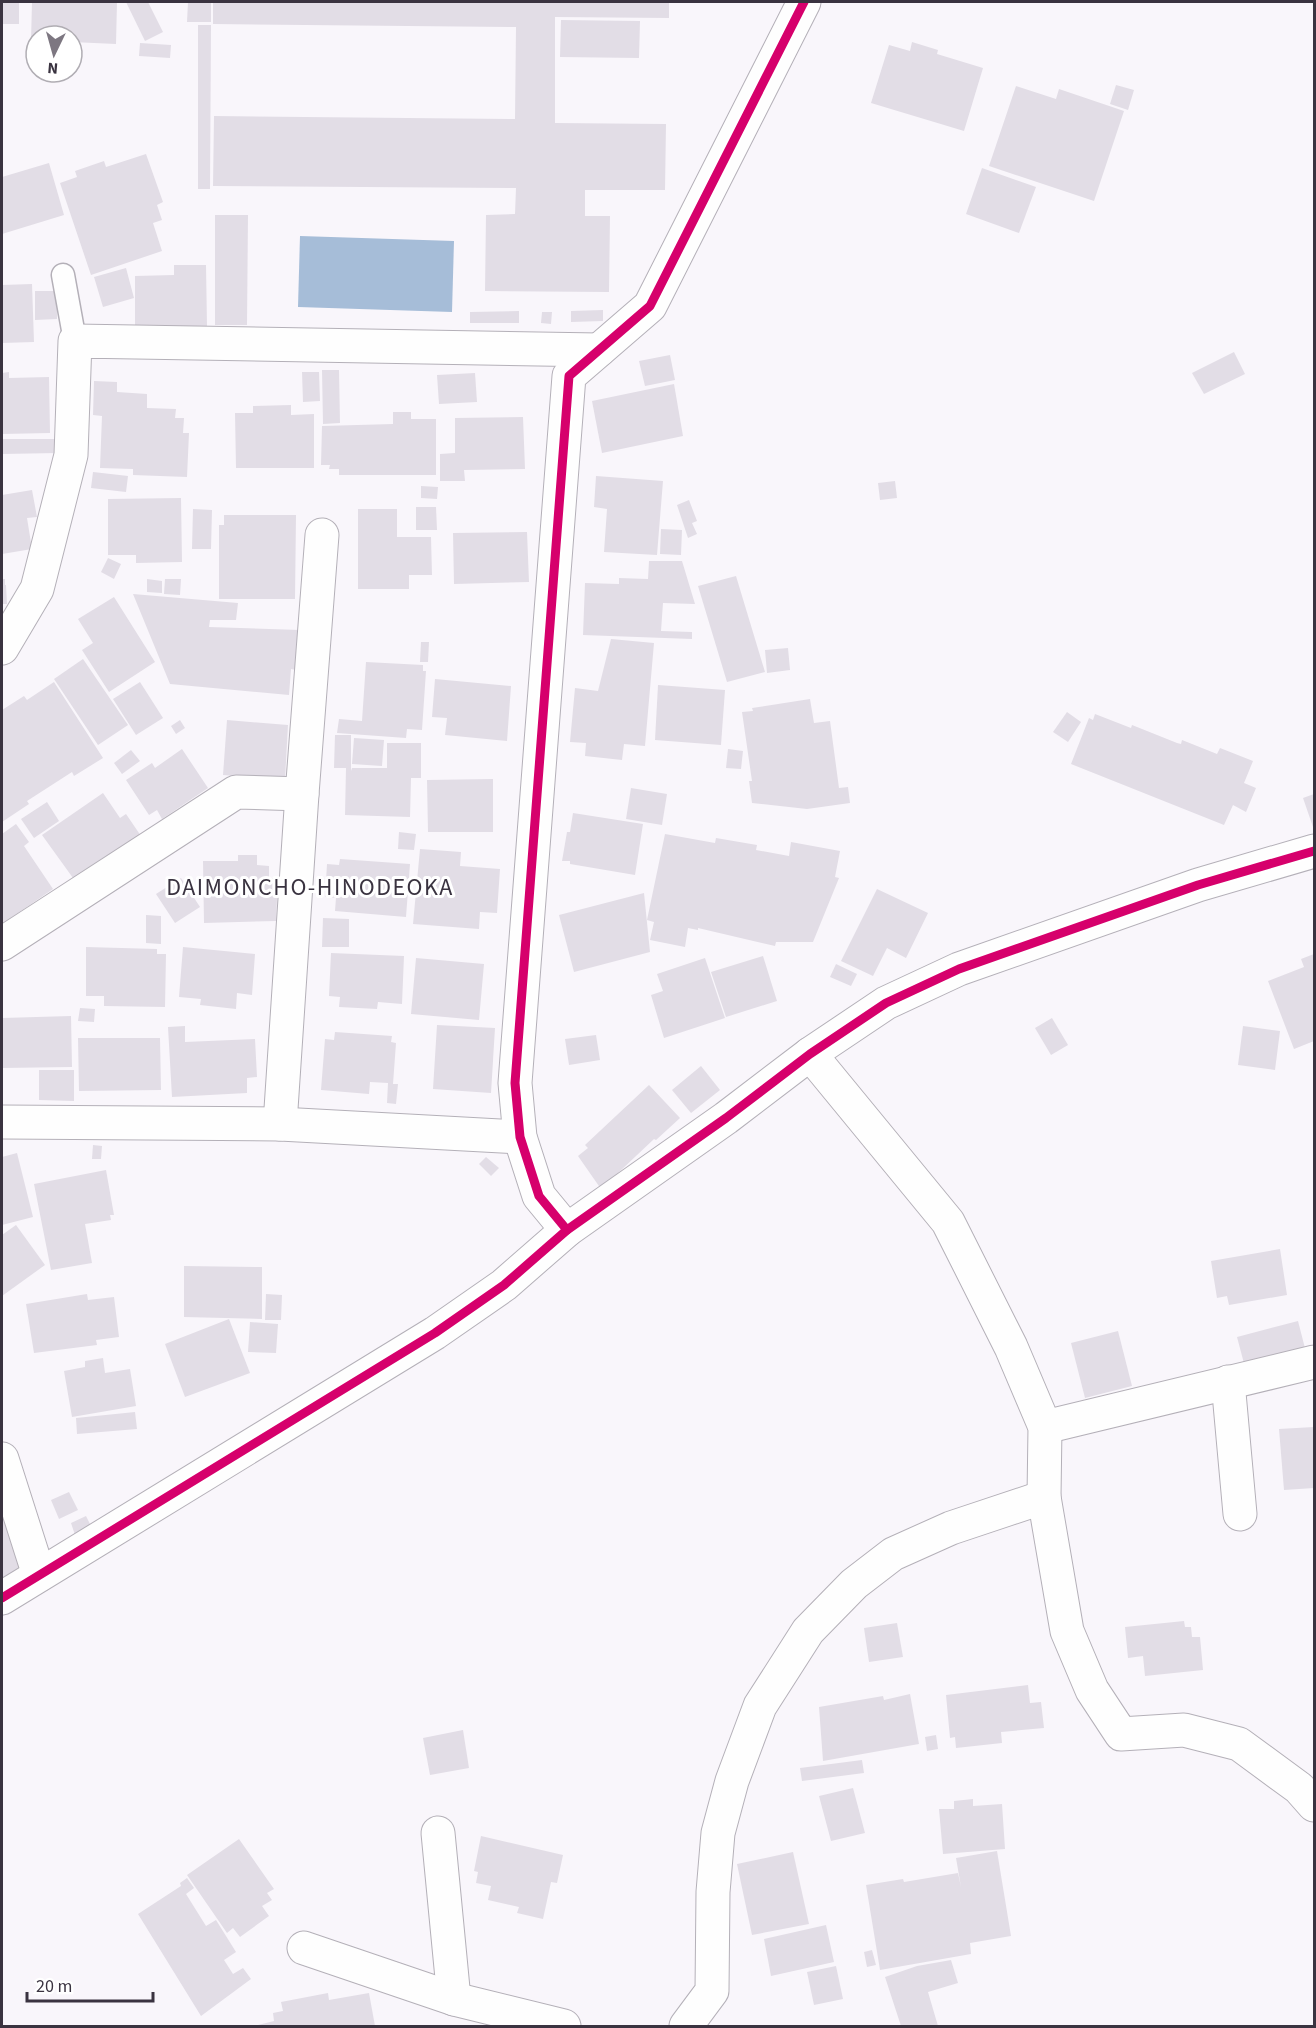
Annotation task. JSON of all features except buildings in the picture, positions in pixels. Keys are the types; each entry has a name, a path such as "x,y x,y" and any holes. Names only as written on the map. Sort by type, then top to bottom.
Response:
{"street":[{"path":"567,1230 539,1196 520,1137 515,1083 568,376 650,306 804,2"},
{"path":"2,648 37,589 71,455 75,341 599,350"},
{"path":"280,1124 322,535"},
{"path":"2,944 236,792 302,794"},
{"path":"2,1598 435,1333 504,1285 567,1230 726,1118 810,1054 886,1003 959,969 1198,885 1314,851"},
{"path":"810,1054 948,1222 1011,1347 1045,1427 1044,1497 1067,1631 1092,1690 1121,1734 1184,1730 1239,1744 1299,1788 1314,1805"},
{"path":"2,1122 280,1124 520,1137"},
{"path":"1045,1427 1314,1362"},
{"path":"1228,1382 1240,1514"},
{"path":"2,1459 39,1575"},
{"path":"699,2021 712,1991 713,1892 718,1833 732,1781 760,1706 808,1631 854,1584 893,1554 951,1528 1044,1497"},
{"path":"438,1833 454,1999"},
{"path":"304,1948 454,1999 564,2026"}],"lane":[{"path":"63,275 75,341"}],"water":[{"path":"300,236 454,241 452,312 298,307"}],"cycle path":[{"path":"567,1230 539,1196 520,1137 515,1083 569,376 650,306 804,2"},
{"path":"2,1598 435,1333 504,1285 567,1230 726,1118 810,1054 886,1003 959,969 1198,885 1314,851"}],"district":[{"name":"DAIMONCHO-HINODEOKA","path":"310,887"}]}
